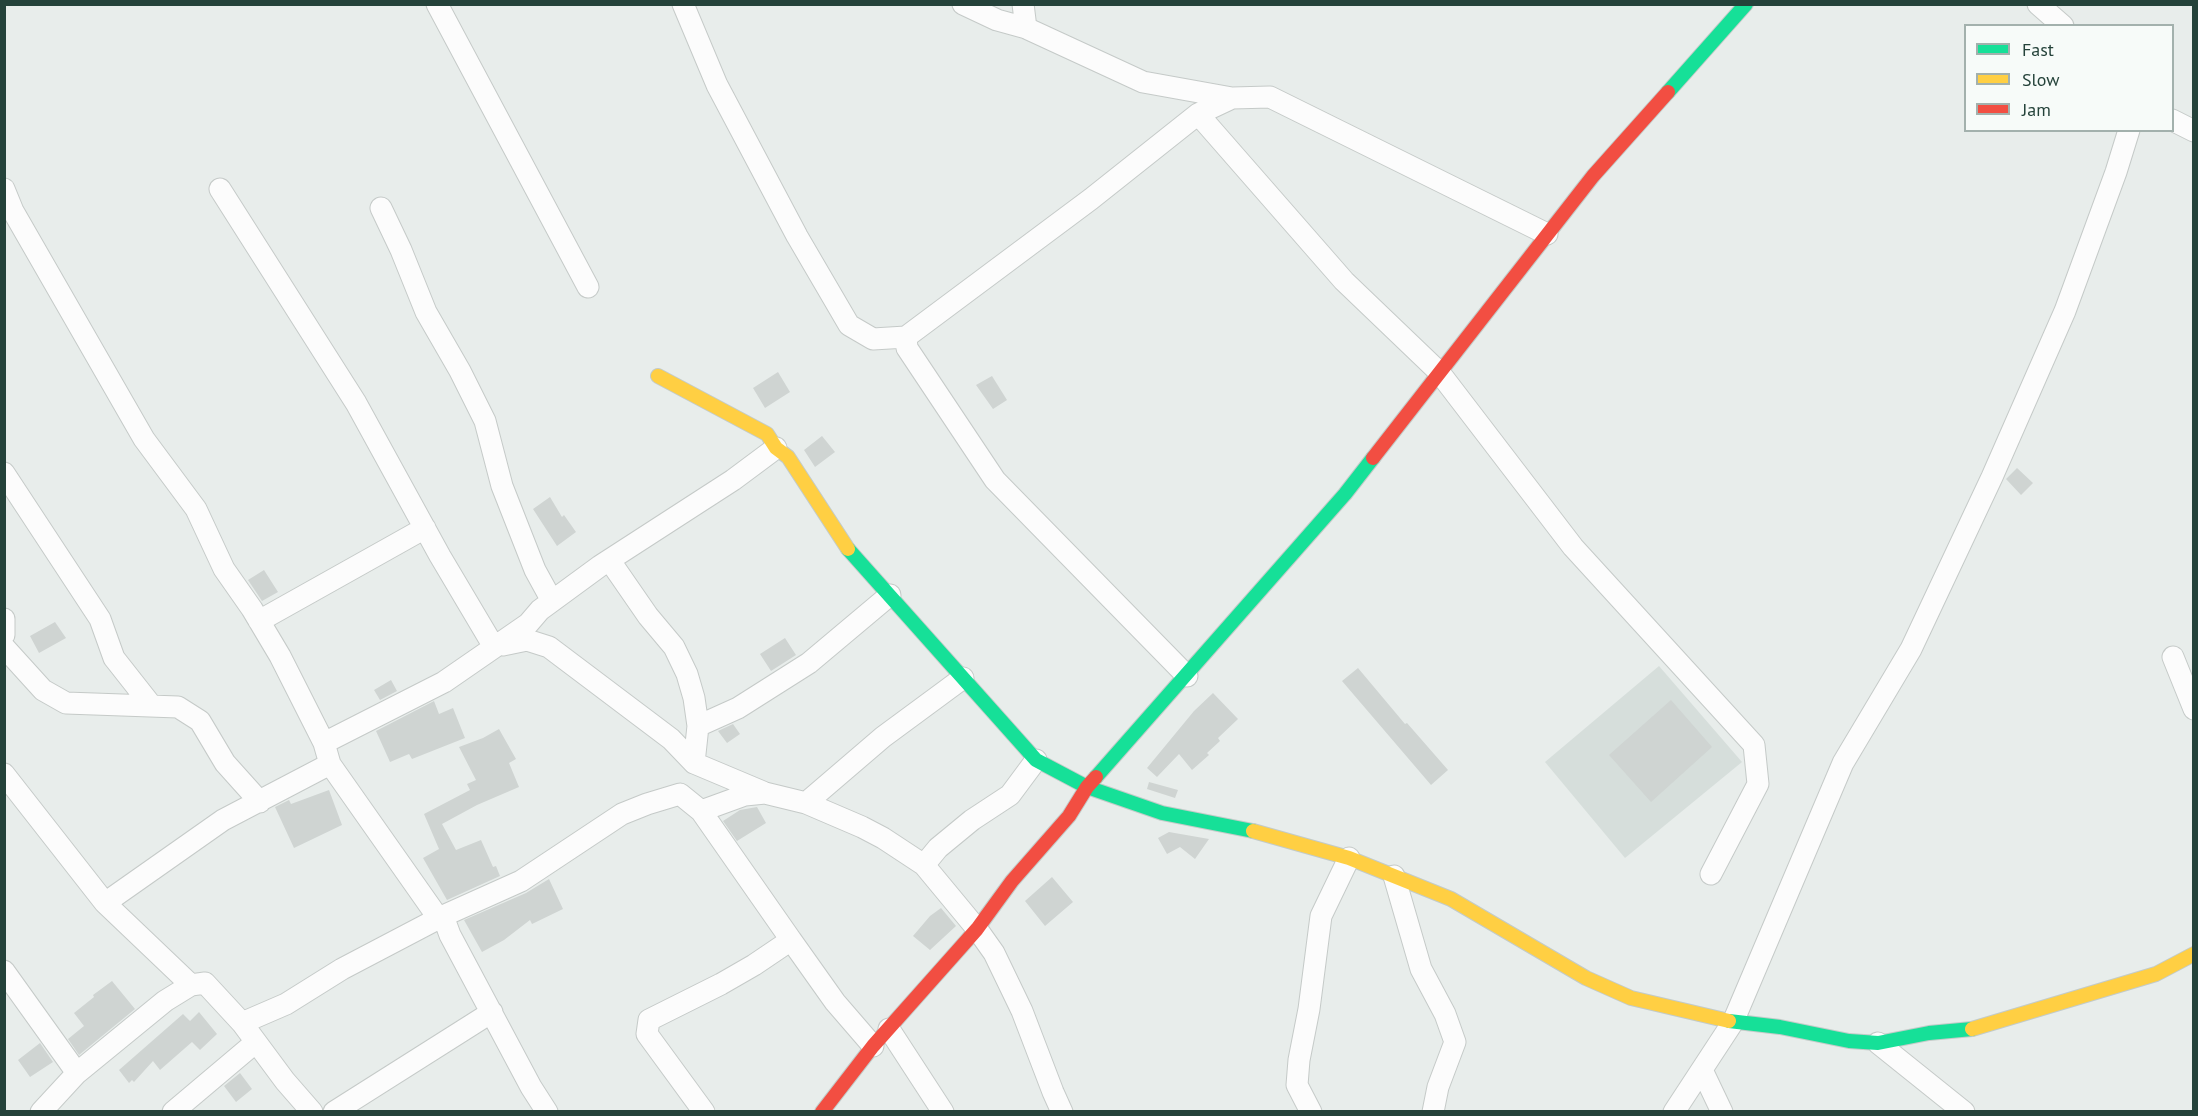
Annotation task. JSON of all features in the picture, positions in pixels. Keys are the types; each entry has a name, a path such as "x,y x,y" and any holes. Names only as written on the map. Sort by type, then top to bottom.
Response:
{"street":[{"path":"437,4 588,287"},
{"path":"683,4 717,85 797,236 849,325 873,339 906,337 1091,199 1198,114 1232,98"},
{"path":"963,4 997,20 1026,28 1143,82 1232,98 1270,97 1547,234"},
{"path":"1023,4 1026,28"},
{"path":"822,1112 873,1046 977,929 1012,881 1069,816 1087,787 1346,494 1593,176 1746,4"},
{"path":"2038,4 2060,24"},
{"path":"1198,114 1344,281 1439,372 1573,547 1754,745 1758,784 1712,874"},
{"path":"2174,121 2193,131"},
{"path":"1674,1112 1733,1022 1843,763 1911,649 1997,467 2065,311 2116,172 2127,132"},
{"path":"4,189 13,211 144,439 196,510 224,569 280,656 324,743 330,764 441,918 531,1087 547,1112"},
{"path":"220,189 356,403 494,646"},
{"path":"381,208 426,312 485,420 502,486 535,570 552,601"},
{"path":"906,337 907,348 995,480 1187,676"},
{"path":"658,376 766,434 776,448 788,457 846,548 1036,760 1087,787 1162,813 1236,827 1349,858 1451,899 1586,978 1631,998 1733,1022 1780,1027 1849,1041 1878,1043 1929,1033 1964,1031 2156,974 2193,954"},
{"path":"324,743 444,682 528,624 552,601 733,480 776,448"},
{"path":"4,472 100,619 114,658 151,705"},
{"path":"259,621 425,528"},
{"path":"610,561 648,616 675,647 694,698 698,726 694,763"},
{"path":"698,726 738,708 808,663 890,595"},
{"path":"4,619 4,634"},
{"path":"494,646 527,640 549,647 648,720 671,739 694,763 765,793 806,803 883,838 924,865 994,952 1022,1011 1062,1112"},
{"path":"4,647 43,690 66,702 178,707 200,721 225,763 260,802"},
{"path":"2173,657 2193,709"},
{"path":"806,803 883,737 963,678"},
{"path":"924,865 939,848 972,820 1010,795 1036,760"},
{"path":"105,903 223,820 330,764"},
{"path":"4,774 105,903 191,986"},
{"path":"701,811 745,795 765,793"},
{"path":"242,1023 286,1004 342,969 441,918 509,888 534,874 621,814 680,794 701,811 835,1002 873,1046"},
{"path":"1311,1112 1297,1085 1299,1060 1309,1010 1321,916 1349,858"},
{"path":"1394,876 1421,969 1445,1014 1455,1042 1438,1087 1433,1112"},
{"path":"704,1112 647,1034 649,1020 721,984 791,940"},
{"path":"4,971 77,1073"},
{"path":"41,1112 77,1073 165,1001 191,986 205,983 242,1023 306,1110"},
{"path":"334,1112 492,1012"},
{"path":"889,1029 943,1112"},
{"path":"173,1112 256,1042"},
{"path":"1878,1043 1964,1112"},
{"path":"1702,1070 1722,1112"}],"shaded area":[{"path":"1659,666 1742,762 1625,858 1545,762"}],"building":[{"path":"778,372 790,392 765,408 753,388"},
{"path":"992,376 1007,400 993,409 976,385"},
{"path":"822,436 835,452 815,467 804,450"},
{"path":"2017,468 2033,483 2021,495 2006,479"},
{"path":"550,497 562,517 564,515 576,532 557,546 533,509"},
{"path":"264,570 278,592 262,601 248,580"},
{"path":"55,622 66,638 39,653 30,636"},
{"path":"785,638 796,655 771,671 760,654"},
{"path":"1358,668 1405,724 1407,723 1448,770 1431,785 1342,681"},
{"path":"391,680 397,691 380,700 374,690"},
{"path":"1213,693 1238,719 1218,738 1220,741 1207,753 1209,755 1192,770 1179,754 1157,777 1147,768 1194,711"},
{"path":"1671,700 1712,747 1651,802 1609,755"},
{"path":"434,701 439,714 453,708 465,738 412,759 409,754 390,762 376,731"},
{"path":"733,724 740,734 727,743 718,731"},
{"path":"499,729 516,759 509,763 519,787 477,805 442,824 456,850 481,840 493,867 496,866 500,876 447,900 423,858 439,849 424,814 470,790 467,784 476,780 459,747"},
{"path":"1149,782 1178,790 1175,798 1147,789"},
{"path":"329,790 342,825 294,848 275,807 289,800 291,804"},
{"path":"757,807 766,823 737,841 723,821 740,810"},
{"path":"1169,832 1209,839 1195,859 1180,847 1167,854 1158,838"},
{"path":"1052,877 1073,902 1045,926 1025,901"},
{"path":"549,879 563,909 532,924 530,920 504,940 482,952 464,920 526,893"},
{"path":"941,908 956,926 930,950 913,936 930,916"},
{"path":"112,981 135,1009 79,1055 68,1039 84,1026 74,1013"},
{"path":"199,1012 217,1034 200,1050 192,1042 160,1070 153,1061 134,1082 132,1080 129,1083 119,1070 183,1014 190,1021"},
{"path":"40,1043 53,1062 30,1077 18,1060"},
{"path":"240,1073 252,1089 236,1102 224,1086"}],"traffic: fast":[{"path":"1668,92 1746,4"},
{"path":"1096,777 1345,494 1373,458"},
{"path":"848,549 1036,760 1087,787 1162,813 1253,831"},
{"path":"1729,1021 1780,1027 1849,1041 1878,1043 1929,1033 1972,1029"}],"traffic: slow":[{"path":"658,376 767,434 776,448 788,457 848,549"},
{"path":"1253,831 1349,858 1451,899 1586,978 1631,998 1729,1021"},
{"path":"1972,1029 2156,974 2194,954"}],"traffic: jam":[{"path":"1373,458 1593,176 1668,92"},
{"path":"822,1112 873,1046 977,929 1012,881 1069,816 1096,777"}]}
